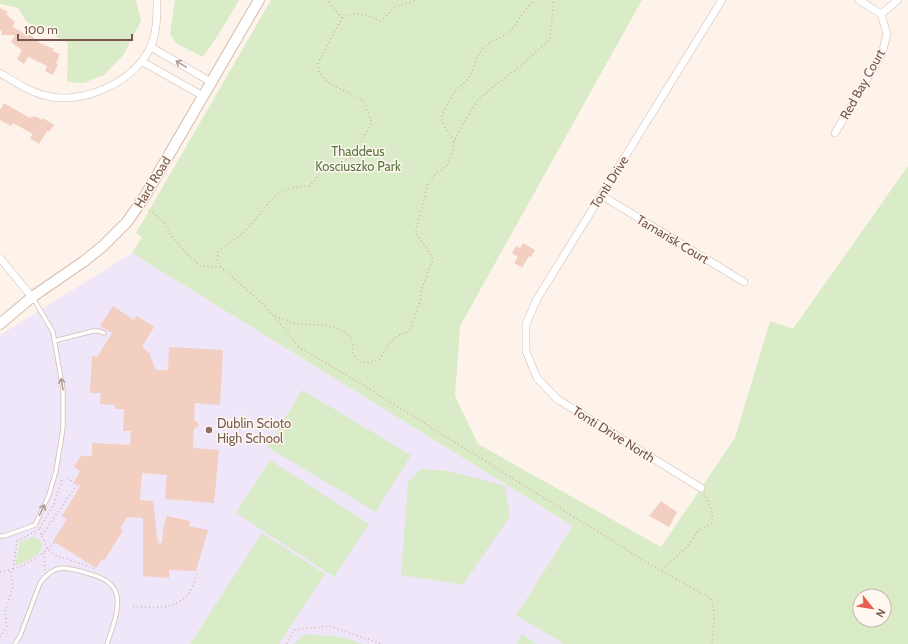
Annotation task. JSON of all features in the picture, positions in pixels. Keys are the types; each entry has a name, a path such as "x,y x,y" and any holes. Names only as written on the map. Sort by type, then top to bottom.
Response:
{"main road":[{"name":"Hard Road","path":"0,324 32,297 93,254 127,222 145,196 259,0"}],"street":[{"path":"0,74 40,94 55,98 69,98 102,90 122,79 143,62 151,47 156,23 157,0"},
{"name":"Tonti Drive","path":"534,372 526,351 526,324 537,299 722,0"},
{"path":"860,0 881,14 898,0"},
{"name":"Red Bay Court","path":"835,132 882,54 887,34 881,14"},
{"path":"151,47 211,82"},
{"path":"143,62 203,96"},
{"name":"Tamarisk Court","path":"601,195 744,282"},
{"path":"0,258 32,297"},
{"name":"Tonti Drive North","path":"534,372 537,378 557,399 701,488"}],"lane":[{"path":"0,536 35,525 51,489 56,471 63,428 63,390 53,332 32,297"},
{"path":"54,341 93,331 104,333"},
{"path":"15,644 20,636 40,583 45,576 64,567 102,578 110,583 115,590 117,610 108,644"}],"path":[{"path":"327,0 342,18"},
{"path":"418,0 395,7 381,20 361,14 352,14 342,18 318,62 318,73 329,83 364,101 372,123 351,158 324,168 310,186 297,186 284,190 269,201 256,220 243,233 218,252 217,262 265,306 299,347 370,389 661,571 709,597 712,600 714,608 712,644"},
{"path":"454,142 443,124 442,116 449,100 467,80 475,67 477,56 485,46 512,29 524,11 534,0"},
{"path":"273,315 296,324 323,325 338,329 350,336 353,344 352,350 360,362 368,363 380,359 390,342 397,336 406,333 411,328 421,298 421,290 433,259 416,234 428,184 436,174 446,167 452,154 454,142 466,118 478,100 522,65 550,39 554,0"},
{"path":"148,210 164,222 171,236 192,259 201,266 221,267"},
{"path":"42,535 77,485 66,476"},
{"path":"661,571 687,547 697,532 712,523 712,510 701,488"},
{"path":"35,525 39,529 48,550 96,569"},
{"path":"0,572 35,558 48,550 55,542"},
{"path":"44,553 45,576"},
{"path":"0,637 7,626 5,611 13,587 10,569"},
{"path":"133,606 158,609 180,601 189,593 198,572"},
{"path":"287,644 294,630 329,626 382,644"}],"shaded area":[{"name":"Dublin Scioto High School","path":"132,253 573,526 516,615 564,644 0,644 0,335"}],"green space":[{"path":"0,0 136,0 141,21 124,54 104,75 84,83 67,82 68,43 27,22 18,8 0,4"},
{"path":"175,0 239,0 203,57 177,44 170,34"},
{"name":"Thaddeus Kosciuszko Park","path":"271,0 642,0 460,326 455,396 478,444 661,547 735,438 770,321 793,329 908,166 908,644 564,644 516,615 573,526 132,253 142,237 136,233"},
{"path":"302,390 411,455 376,512 267,447"},
{"path":"270,460 369,524 334,577 236,513"},
{"path":"421,469 449,471 505,486 510,516 463,585 401,575 408,482"},
{"path":"262,533 325,574 279,644 190,644"},
{"path":"33,537 39,540 42,545 40,552 29,560 15,565 20,542"},
{"path":"304,634 342,637 363,644 294,644"},
{"path":"522,634 537,644 516,644"}],"building":[{"path":"0,8 8,12 6,14 15,22 13,27 28,36 29,34 38,42 54,49 53,51 60,54 56,63 58,64 53,75 45,71 47,66 28,57 24,64 17,59 22,50 11,42 15,35 1,35"},
{"path":"4,103 28,117 31,118 32,116 34,118 35,116 42,120 43,118 54,125 49,132 47,131 39,144 30,138 33,134 13,123 11,126 0,120 0,110"},
{"path":"523,243 535,250 531,257 529,256 522,268 514,263 518,257 512,253 516,246 520,248"},
{"name":"Dublin Scioto High School","path":"113,306 134,320 137,316 154,327 142,347 149,353 156,370 168,370 169,347 223,350 220,405 195,403 194,419 199,425 194,429 193,448 219,450 214,503 165,499 167,475 142,473 140,500 153,501 158,545 159,543 162,543 163,529 167,516 190,521 189,526 208,530 196,571 169,570 169,578 143,576 143,518 127,517 120,528 123,530 104,561 102,559 96,568 53,541 67,519 62,516 80,486 74,482 80,471 74,467 81,456 92,456 92,443 130,445 131,431 123,431 124,409 114,409 115,405 100,404 101,393 90,393 92,356 97,357 112,333 100,326"},
{"path":"661,501 677,512 669,527 649,516"}],"place":[{"name":"Dublin Scioto High School","path":"209,430"}]}
